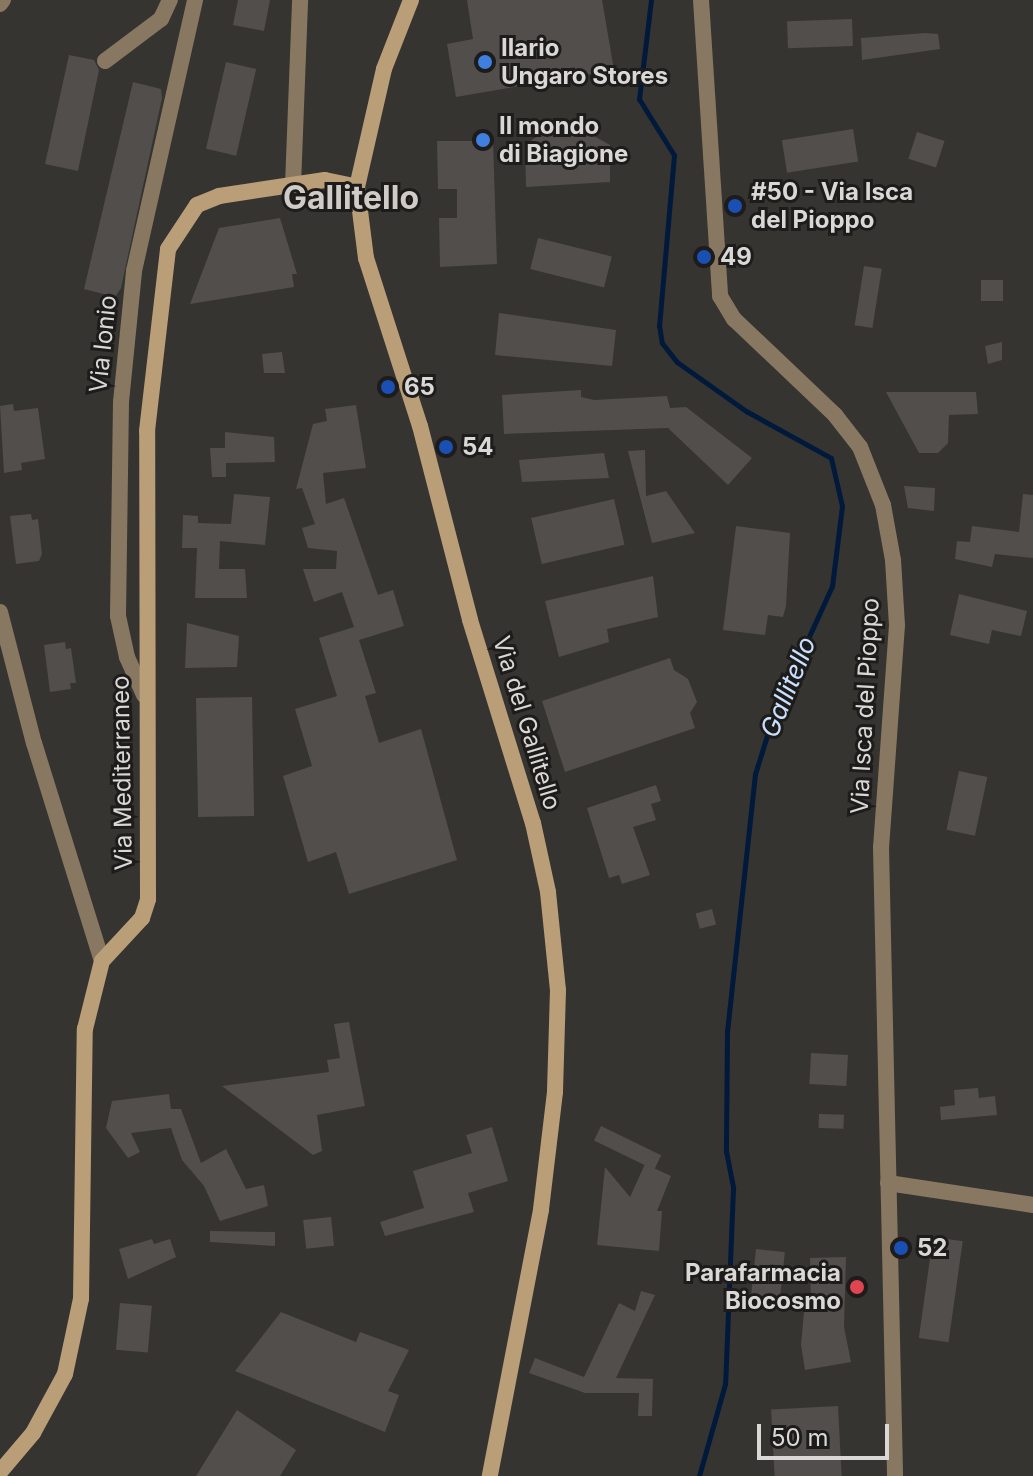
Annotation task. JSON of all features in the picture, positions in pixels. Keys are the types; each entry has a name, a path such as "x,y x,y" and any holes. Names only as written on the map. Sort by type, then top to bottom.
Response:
{"street":[{"path":"105,61 161,19 170,0"},
{"name":"Via Ionio","path":"144,695 127,657 118,616 121,402 134,271 195,0"},
{"path":"293,185 300,0"},
{"name":"Via del Gallitello","path":"411,0 384,69 357,187 375,297 420,426 470,620 533,823 554,941 558,990 550,1142 490,1476"},
{"name":"Via Isca del Pioppo","path":"701,0 720,296 734,319 835,415 860,447 883,505 893,560 897,625 881,847 895,1476"},
{"name":"Via Mediterraneo","path":"0,1472 33,1433 65,1374 81,1299 85,1029 102,961 142,918 148,899 144,695 147,431 168,249 197,205 219,196 325,180 357,187"},
{"path":"0,612 34,743 102,961"},
{"path":"888,1183 1033,1205"}],"building":[{"path":"238,0 270,0 264,31 233,25"},
{"path":"467,0 602,0 614,70 456,97 447,44 473,39"},
{"path":"852,19 853,46 788,48 787,21"},
{"path":"938,34 940,49 862,60 861,38"},
{"path":"69,55 94,60 99,70 78,171 45,164"},
{"path":"226,62 256,69 236,156 206,149"},
{"path":"133,82 161,89 162,98 121,288 115,297 84,289"},
{"path":"573,124 610,145 610,182 526,187 525,145 549,128"},
{"path":"853,129 858,162 787,173 782,140"},
{"path":"917,132 945,141 936,168 908,159"},
{"path":"437,141 493,141 497,264 440,267 439,218 457,218 457,189 438,189"},
{"path":"280,218 297,274 292,274 294,287 190,304 219,228"},
{"path":"538,238 612,256 604,287 530,269"},
{"path":"864,266 882,269 872,328 855,325"},
{"path":"981,280 1003,280 1003,301 981,301"},
{"path":"499,313 616,330 612,366 495,355"},
{"path":"1002,342 1002,360 988,364 985,346"},
{"path":"282,352 285,373 264,373 262,354"},
{"path":"581,390 581,397 594,400 667,396 670,408 686,407 752,458 728,485 668,428 504,434 502,395"},
{"path":"886,392 976,392 978,414 949,415 948,443 938,453 919,453"},
{"path":"13,404 14,411 38,408 45,459 21,463 22,470 4,473 0,406"},
{"path":"356,405 366,468 323,473 326,504 344,498 378,595 393,590 404,626 359,640 376,693 365,696 379,743 421,729 457,860 349,894 336,852 308,862 283,776 312,766 295,709 337,696 319,638 354,627 342,592 314,602 303,569 336,569 337,551 308,548 302,528 315,524 302,488 296,489 313,424 327,421 325,409"},
{"path":"225,432 274,437 275,462 226,463 226,477 212,477 210,448 225,448"},
{"path":"645,450 646,496 666,491 695,533 652,543 628,451"},
{"path":"604,453 609,478 522,482 519,460"},
{"path":"904,486 935,488 934,511 908,508"},
{"path":"234,494 270,497 265,545 220,541 219,569 245,569 247,598 195,598 197,548 182,548 183,515 198,516 198,523 231,524"},
{"path":"1023,494 1033,495 1033,558 995,554 992,567 955,559 957,541 970,542 972,526 1019,532"},
{"path":"614,499 625,545 542,564 531,518"},
{"path":"31,514 32,520 38,519 42,554 39,561 16,564 10,516"},
{"path":"736,526 790,533 786,606 783,617 768,615 765,635 723,630"},
{"path":"653,576 658,617 607,629 609,642 559,657 545,601"},
{"path":"959,594 1027,611 1021,636 992,630 989,644 950,635"},
{"path":"187,623 239,636 237,667 185,668"},
{"path":"65,642 66,649 71,648 76,683 70,683 71,689 50,692 44,645"},
{"path":"670,658 674,670 688,679 697,702 690,713 695,728 565,772 542,701"},
{"path":"252,697 254,816 198,817 196,698"},
{"path":"959,771 987,777 975,836 947,830"},
{"path":"656,785 661,801 651,804 656,820 633,827 650,875 622,884 619,875 609,878 587,808"},
{"path":"712,909 716,924 700,929 696,913"},
{"path":"349,1022 365,1106 317,1115 322,1151 313,1155 222,1086 329,1072 327,1060 340,1058 334,1024"},
{"path":"811,1053 848,1055 846,1086 809,1084"},
{"path":"978,1088 979,1098 995,1096 997,1115 941,1120 940,1107 955,1105 954,1090"},
{"path":"169,1094 171,1109 181,1109 201,1163 226,1149 246,1189 264,1185 268,1206 220,1221 204,1186 182,1160 171,1128 131,1133 140,1152 128,1158 106,1128 112,1101"},
{"path":"819,1114 844,1115 843,1129 819,1128"},
{"path":"601,1126 661,1155 654,1170 594,1140"},
{"path":"492,1127 508,1181 468,1193 474,1212 385,1236 380,1222 424,1208 413,1171 472,1153 466,1135"},
{"path":"645,1164 671,1176 657,1211 662,1211 659,1251 597,1245 605,1167 630,1197"},
{"path":"331,1217 334,1246 306,1249 303,1220"},
{"path":"210,1231 275,1232 275,1246 210,1242"},
{"path":"933,1237 963,1241 949,1342 919,1338"},
{"path":"152,1239 154,1244 170,1239 176,1257 128,1279 119,1249"},
{"path":"756,1249 785,1252 779,1310 750,1307"},
{"path":"846,1257 844,1327 851,1362 805,1370 801,1345 804,1312 811,1312 810,1258"},
{"path":"641,1291 655,1295 616,1378 653,1379 652,1416 638,1416 639,1393 585,1393 529,1373 535,1358 584,1377 619,1303 635,1311"},
{"path":"120,1303 152,1306 148,1353 116,1350"},
{"path":"281,1312 356,1342 360,1332 409,1350 388,1391 399,1395 385,1432 235,1371"},
{"path":"838,1406 842,1476 775,1476 771,1410"},
{"path":"237,1410 296,1450 280,1476 196,1476"}],"waterway":[{"name":"Gallitello","path":"651,0 639,99 674,155 659,325 662,343 677,362 746,411 831,458 842,506 832,586 774,713 755,774 727,1030 726,1151 733,1188 725,1384 699,1476"}],"place":[{"name":"Ilario Ungaro Stores","path":"485,62"},
{"name":"Il mondo di Biagione","path":"483,140"},
{"name":"#50 - Via Isca del Pioppo","path":"735,206"},
{"name":"49","path":"704,257"},
{"name":"65","path":"388,387"},
{"name":"54","path":"446,447"},
{"name":"52","path":"901,1248"},
{"name":"Parafarmacia Biocosmo","path":"857,1287"}],"district":[{"name":"Gallitello","path":"351,198"}]}
